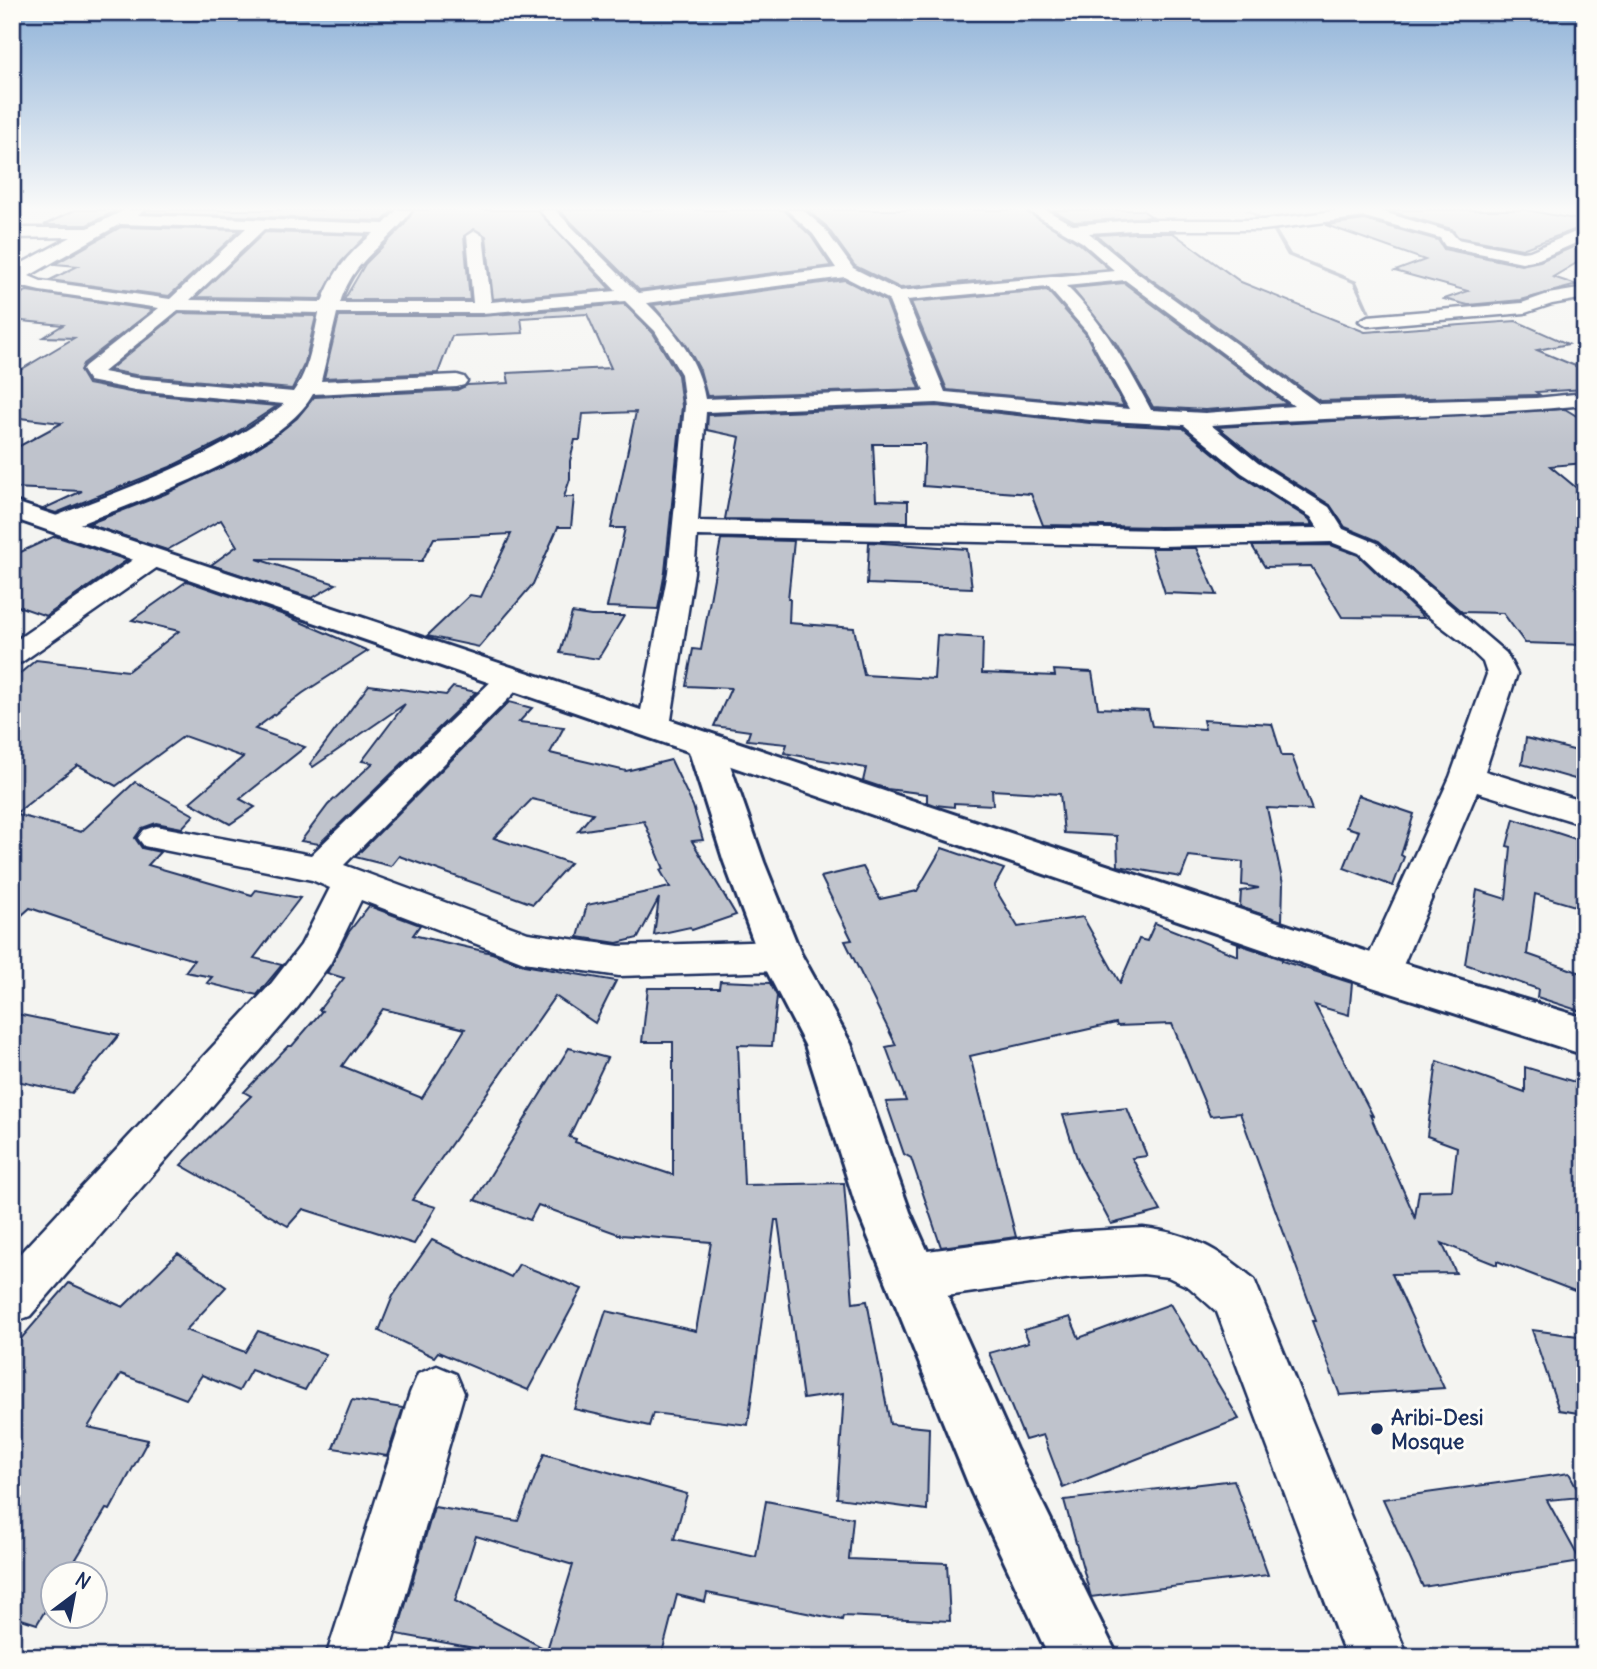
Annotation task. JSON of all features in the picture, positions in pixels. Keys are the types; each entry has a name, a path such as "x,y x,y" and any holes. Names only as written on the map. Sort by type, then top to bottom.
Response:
{"main road":[{"path":"12,509 1381,973 1585,1037"},
{"path":"705,745 744,862 780,956 828,1044 884,1212 993,1471 1084,1657"}],"street":[{"path":"53,288 174,305 384,309 482,308 632,297 710,288"},
{"path":"192,288 92,370 96,377 135,384 305,394 457,381"},
{"path":"57,524 170,479 223,454 271,425 305,394 320,358 329,306 336,288"},
{"path":"481,288 482,308"},
{"path":"623,288 662,328 684,360 691,374 696,405 677,598 654,726"},
{"path":"879,288 896,296 986,288"},
{"path":"1058,288 1088,319 1108,346 1143,416"},
{"path":"1147,288 1314,411"},
{"path":"1368,321 1525,308 1548,299 1585,293"},
{"path":"896,296 937,397"},
{"path":"696,405 937,397 1045,410 1189,418 1536,404 1585,399"},
{"path":"1189,418 1250,468 1312,506 1327,519 1334,534"},
{"path":"685,528 1160,538 1297,537 1334,534 1368,548 1496,659 1502,674 1467,776 1381,973"},
{"path":"12,656 153,558"},
{"path":"12,1299 284,996 316,954 335,875 512,678"},
{"path":"1467,776 1585,814"},
{"path":"156,838 335,875 524,947 619,961 780,956"},
{"path":"912,1278 1072,1255 1143,1251 1173,1254 1206,1270 1236,1296 1377,1657"},
{"path":"357,1657 436,1393"}],"building":[{"path":"109,288 178,288 169,296"},
{"path":"206,288 326,288 320,299 196,297"},
{"path":"351,288 469,288 470,300 344,300"},
{"path":"492,288 610,289 493,299"},
{"path":"784,288 860,288 886,301 920,389 707,396 700,370 687,346 653,305"},
{"path":"1072,288 1131,288 1287,404 1205,410 1153,407 1116,343"},
{"path":"1163,288 1256,288 1365,332 1516,321 1568,344 1537,350 1585,370 1585,389 1536,392 1540,395 1320,401"},
{"path":"1457,288 1566,288 1521,300 1468,305 1444,299 1468,291"},
{"path":"1047,290 1085,333 1124,406 947,390 911,302"},
{"path":"27,291 153,310 83,364 80,371 88,384 135,393 277,406 228,438 170,467 56,513 43,509 82,491 12,488 12,450 62,423 12,417 12,375 74,338 43,337 63,325 12,320 12,297"},
{"path":"624,304 653,333 678,375 682,406 665,572 658,609 607,607 625,528 611,528 636,412 583,414 580,440 575,440 570,461 570,479 564,497 574,497 571,527 558,527 533,584 479,647 427,636 470,595 481,597 511,534 434,538 422,561 257,559 336,584 312,598 211,565 237,546 221,520 167,550 88,524 165,494 239,459 271,439 297,418 314,397 457,390 467,385 509,383 507,373 611,368 587,314 521,318 523,333 452,336 438,373 324,378 339,316 482,316"},
{"path":"179,313 316,316 305,363 292,389 135,375 109,370"},
{"path":"937,406 1090,423 1183,428 1240,475 1309,519 1313,525 1043,525 1031,494 923,486 925,444 873,444 876,500 908,501 908,522 725,519 740,437 707,430 708,415"},
{"path":"1565,409 1585,421 1585,463 1550,466 1585,495 1585,645 1525,643 1503,613 1462,612 1379,541 1345,527 1330,505 1260,461 1218,427"},
{"path":"55,536 127,560 46,616 12,604 12,556"},
{"path":"721,539 794,541 788,599 789,623 854,628 864,675 934,679 937,635 983,638 982,673 1055,676 1054,670 1092,672 1098,708 1148,710 1152,726 1205,729 1203,720 1272,724 1282,756 1292,756 1312,810 1267,808 1283,884 1282,921 1240,907 1241,891 1259,888 1242,885 1243,862 1189,856 1181,877 1118,866 1117,836 1064,833 1060,794 992,790 993,805 935,805 927,802 927,794 887,789 863,781 866,768 784,753 787,744 747,740 750,731 714,726 731,688 686,686 693,649 701,650"},
{"path":"869,542 967,549 972,588 867,584"},
{"path":"1331,545 1358,555 1424,618 1342,617 1311,566 1265,567 1252,546"},
{"path":"1151,548 1196,548 1217,595 1165,593"},
{"path":"187,581 284,615 368,651 303,693 255,729 305,747 240,799 255,807 230,824 190,802 243,757 184,736 116,786 78,765 15,814 81,832 135,782 194,815 182,828 156,823 142,828 135,838 142,848 160,852 148,865 252,895 256,890 300,898 254,958 282,965 257,995 207,983 212,977 185,972 194,960 30,908 12,924 12,680 36,660 128,671 179,631 132,620"},
{"path":"572,613 624,616 598,659 560,653"},
{"path":"369,685 446,695 453,687 476,692 319,844 301,841 328,805 373,763 362,761 405,704 313,767 310,764"},
{"path":"509,702 532,708 519,722 564,727 550,753 626,771 671,760 693,806 703,840 692,841 736,915 692,930 690,927 654,935 659,898 638,938 617,943 578,937 587,905 670,887 660,870 664,869 644,821 578,831 593,813 532,799 494,838 570,863 533,904 399,856 391,866 355,857"},
{"path":"1526,738 1585,753 1585,782 1522,764"},
{"path":"1358,795 1414,814 1401,855 1404,857 1393,886 1344,868 1359,831 1346,827"},
{"path":"1514,819 1585,842 1585,909 1535,894 1527,954 1584,974 1583,1012 1537,997 1538,989 1465,964 1477,890 1506,899 1511,847 1507,846"},
{"path":"942,848 1004,869 994,887 1018,927 1083,917 1120,983 1139,939 1147,941 1155,923 1238,956 1238,944 1352,983 1349,1015 1315,1005 1373,1116 1370,1115 1415,1217 1419,1191 1452,1190 1457,1147 1427,1136 1437,1061 1525,1092 1525,1067 1585,1085 1585,1295 1442,1243 1456,1273 1392,1274 1444,1388 1340,1395 1312,1321 1316,1321 1240,1113 1210,1116 1172,1024 1117,1026 1116,1023 970,1056 1016,1237 941,1247 911,1158 904,1154 886,1102 906,1101 886,1047 896,1045 845,941 852,940 821,877 863,867 880,899 917,891"},
{"path":"369,906 420,925 413,935 492,953 524,965 616,981 595,1023 555,996 412,1200 436,1207 414,1244 303,1209 288,1226 181,1165 251,1096 244,1092 288,1046 292,1046 322,1011 319,1010 344,978 327,973 348,933","holes":["383,1009 465,1029 422,1098 342,1066"]},
{"path":"720,981 770,983 777,996 772,1046 738,1045 744,1185 844,1183 853,1303 867,1301 890,1424 929,1428 927,1510 837,1498 844,1393 803,1399 778,1220 775,1220 748,1425 653,1413 649,1426 574,1409 606,1311 696,1331 711,1242 621,1235 538,1205 530,1220 475,1200 569,1048 607,1058 569,1137 576,1139 575,1142 673,1175 673,1042 642,1042 648,988 719,988"},
{"path":"12,1013 119,1035 72,1093 12,1080"},
{"path":"1127,1108 1147,1156 1132,1158 1161,1211 1111,1224 1079,1164 1063,1115"},
{"path":"432,1240 511,1277 519,1264 582,1289 528,1390 438,1352 434,1357 379,1331 393,1296"},
{"path":"178,1253 226,1287 186,1330 245,1352 258,1331 326,1354 305,1390 251,1370 239,1391 202,1375 186,1399 121,1374 88,1427 148,1440 110,1510 106,1509 75,1560 38,1560 37,1624 12,1616 12,1349 69,1283 123,1307"},
{"path":"1170,1304 1239,1419 1063,1488 1043,1435 1025,1440 989,1353 1029,1342 1024,1330 1070,1317 1079,1338"},
{"path":"1532,1330 1585,1337 1585,1414 1559,1410"},
{"path":"352,1400 403,1408 387,1456 333,1448"},
{"path":"544,1454 687,1494 674,1539 756,1557 766,1501 853,1518 849,1559 947,1563 950,1621 843,1616 842,1620 707,1593 705,1602 677,1595 661,1657 469,1657 474,1648 397,1634 434,1507 518,1521","holes":["476,1536 573,1565 547,1650 455,1601"]},
{"path":"1569,1473 1582,1497 1547,1500 1581,1562 1423,1587 1383,1499"},
{"path":"1234,1480 1268,1575 1091,1597 1064,1500"}],"waterway":[{"path":"1358,288 1369,312"}],"place":[{"name":"Aribi-Desi Mosque","path":"1377,1429"}]}
